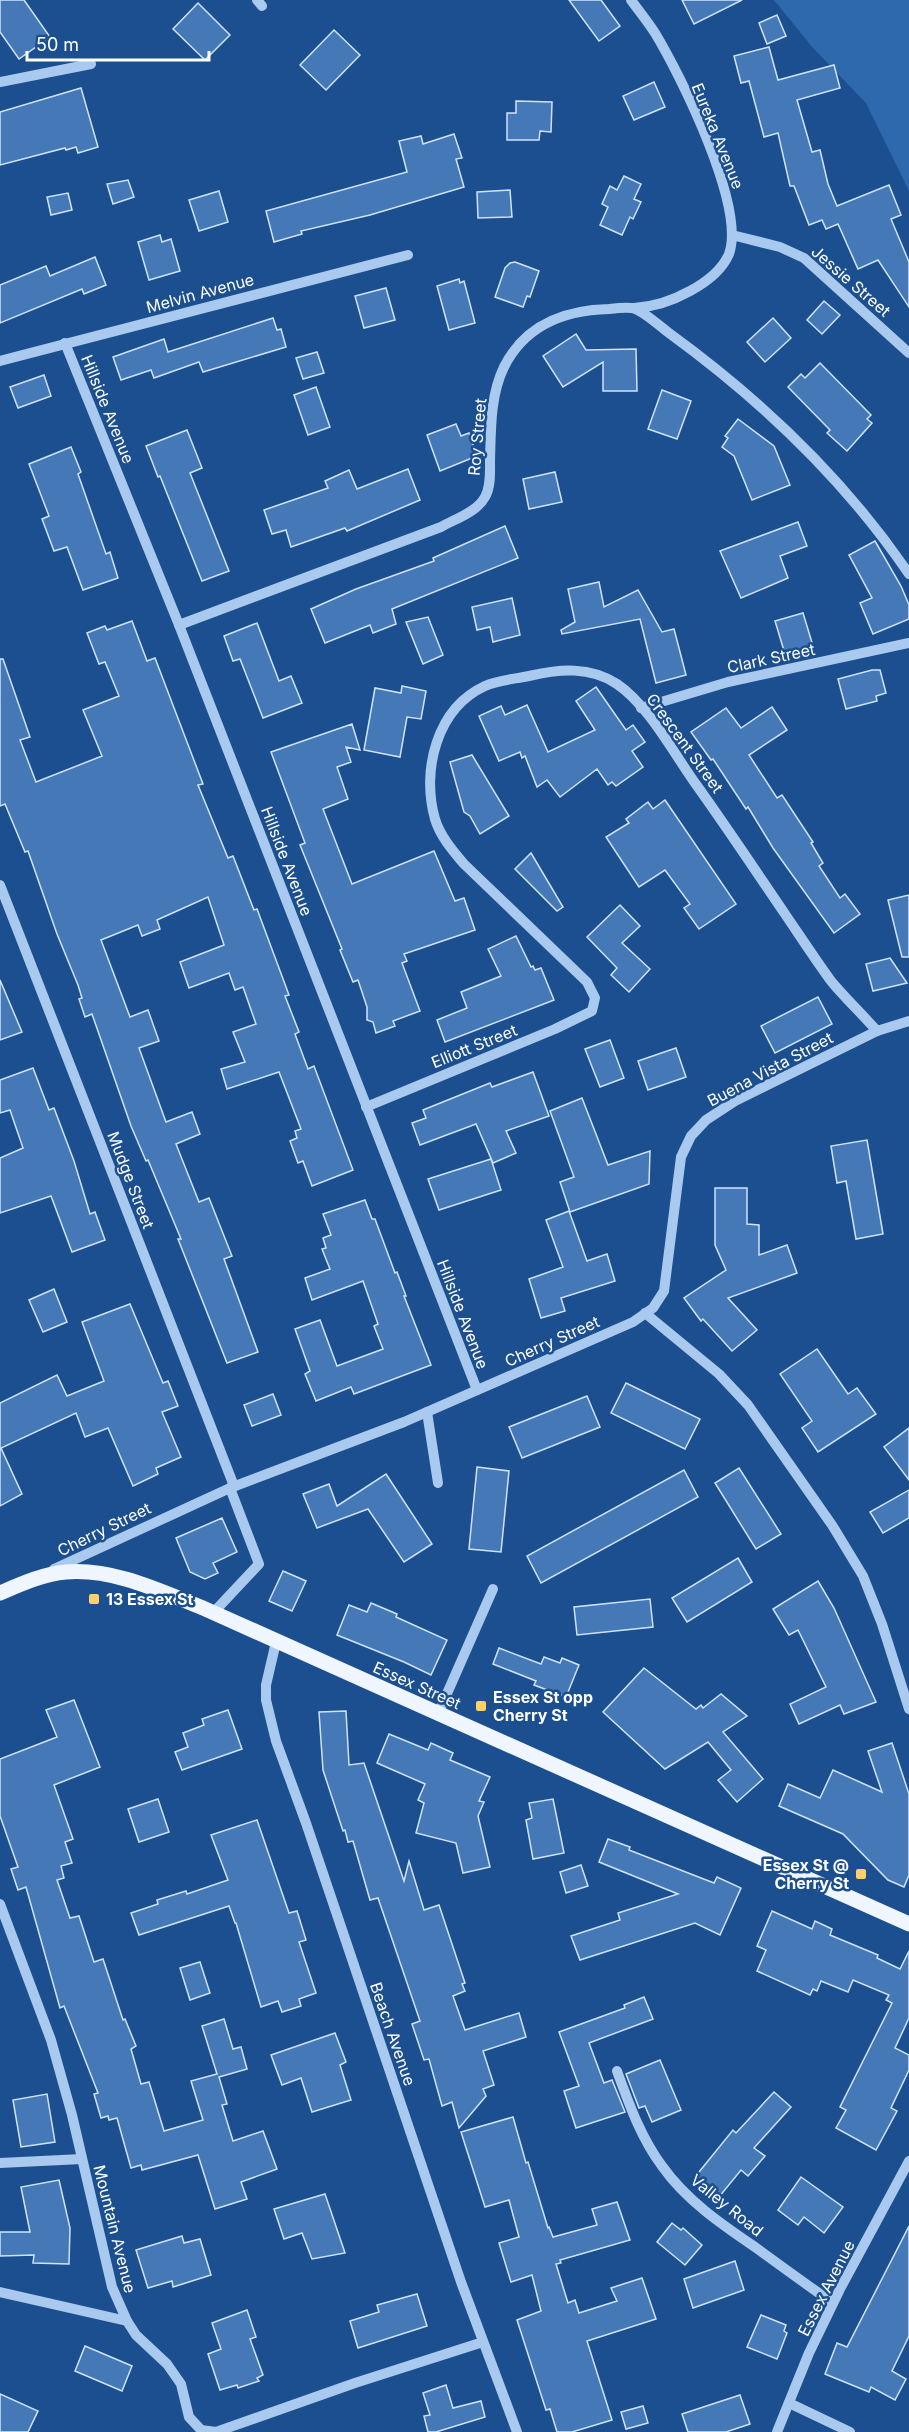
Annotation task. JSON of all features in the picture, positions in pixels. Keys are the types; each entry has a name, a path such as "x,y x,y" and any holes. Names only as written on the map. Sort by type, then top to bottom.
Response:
{"main road":[{"name":"Essex Street","path":"0,1593 24,1583 66,1572 91,1573 150,1587 213,1613 909,1924"}],"street":[{"name":"Eureka Avenue","path":"631,0 654,33 674,68 707,141 721,175 729,205 732,235 729,254 719,269 700,285 672,301 644,308 634,308"},
{"path":"0,82 91,64"},
{"name":"Jessie Street","path":"732,235 780,247 804,258 909,353"},
{"name":"Melvin Avenue","path":"0,361 408,255"},
{"path":"634,308 711,364 776,421 841,486 909,574"},
{"name":"Roy Street","path":"179,625 441,527 474,509 486,496 493,409 498,384 505,366 518,348 528,336 546,323 565,314 586,309 634,308"},
{"name":"Hillside Avenue","path":"65,343 179,625 477,1390"},
{"name":"Clark Street","path":"641,708 728,682 909,643"},
{"name":"Crescent Street","path":"592,1011 595,998 587,982 464,864 442,835 435,819 431,772 441,727 471,694 486,685 567,670 604,677 633,696 832,981 877,1031"},
{"name":"Mudge Street","path":"0,885 232,1487 259,1564 213,1613"},
{"name":"Elliott Street","path":"366,1107 555,1029 592,1011"},
{"name":"Buena Vista Street","path":"645,1313 653,1308 664,1291 681,1157 691,1136 706,1120 735,1101 877,1031 909,1021"},
{"path":"645,1313 719,1374 748,1404 832,1525 863,1576 882,1624 909,1709"},
{"name":"Cherry Street","path":"24,1583 232,1487 427,1412 633,1322 645,1313"},
{"path":"427,1412 438,1483"},
{"path":"438,1714 493,1589"},
{"name":"Beach Avenue","path":"276,1642 266,1685 266,1700 276,1741 516,2432"},
{"name":"Mountain Avenue","path":"0,1904 51,2040 112,2287 136,2335 167,2364 181,2384 189,2417 201,2430 216,2432 355,2383 483,2342"},
{"name":"Valley Road","path":"617,2071 646,2143 662,2167 684,2192 714,2219 833,2303"},
{"path":"0,2163 82,2159"},
{"name":"Essex Avenue","path":"777,2432 833,2303 909,2161"},
{"path":"0,2292 127,2321"},
{"path":"789,2403 850,2432"}],"shaded area":[{"path":"774,0 909,0 909,191 866,103 813,48"}],"building":[{"path":"0,0 24,0 50,37 19,59 0,32"},
{"path":"569,0 601,0 620,26 599,41"},
{"path":"682,0 742,0 694,24"},
{"path":"198,3 230,35 205,60 173,29"},
{"path":"777,15 786,36 767,44 759,23"},
{"path":"334,30 360,55 326,90 300,65"},
{"path":"769,47 778,80 834,65 840,88 797,100 812,152 820,150 828,184 837,206 889,185 901,215 891,219 909,262 909,307 878,260 858,269 838,224 826,229 822,220 809,225 794,186 790,186 778,133 764,137 749,81 741,83 734,56"},
{"path":"654,82 665,107 634,120 623,96"},
{"path":"81,88 98,147 78,153 76,147 66,150 65,148 0,165 0,112"},
{"path":"516,101 552,102 551,132 540,131 539,140 507,140 507,113 516,113"},
{"path":"454,134 462,158 456,159 464,187 370,215 301,231 302,234 274,242 266,211 407,172 399,141 421,136 423,144"},
{"path":"624,176 641,184 634,199 641,202 633,219 630,217 622,235 600,225 608,207 602,204 610,186 617,190"},
{"path":"128,180 134,197 113,204 107,184"},
{"path":"510,190 512,217 478,218 477,192"},
{"path":"219,191 228,222 199,231 189,200"},
{"path":"68,193 72,210 51,215 47,197"},
{"path":"160,235 162,242 171,239 180,271 149,280 138,242"},
{"path":"95,257 106,285 84,294 82,289 0,323 0,285 46,266 50,276"},
{"path":"515,262 539,271 530,297 527,296 523,307 495,297 505,268"},
{"path":"459,279 460,283 464,281 475,323 449,330 437,286"},
{"path":"386,288 395,320 364,328 355,296"},
{"path":"824,301 840,315 822,334 807,320"},
{"path":"273,318 277,330 281,329 286,347 203,372 199,362 154,378 151,370 121,380 113,357 164,339 168,352"},
{"path":"773,318 791,338 765,362 747,342"},
{"path":"576,334 586,350 636,349 637,391 603,391 603,362 563,387 543,356"},
{"path":"317,352 324,373 303,379 296,358"},
{"path":"820,363 871,415 867,419 872,423 847,451 827,433 830,430 788,387 801,374 805,378"},
{"path":"44,375 51,396 18,408 10,387"},
{"path":"316,387 330,427 308,435 294,395"},
{"path":"662,390 691,401 677,439 648,429"},
{"path":"738,419 774,446 790,485 752,500 734,456 722,447 728,438 725,436"},
{"path":"456,424 461,436 469,433 477,456 440,471 427,435"},
{"path":"187,430 202,468 190,473 229,571 202,581 146,446"},
{"path":"71,447 106,554 110,552 118,578 83,590 67,547 54,551 42,519 49,516 29,464"},
{"path":"408,469 420,500 347,531 345,528 291,547 286,530 272,534 264,510 328,488 325,481 349,470 357,489"},
{"path":"555,472 562,502 529,509 523,479"},
{"path":"798,522 807,546 780,556 788,578 741,598 720,551"},
{"path":"505,526 518,558 392,609 396,624 373,633 370,625 325,643 311,609 356,589 434,561 433,558"},
{"path":"875,541 901,586 909,605 909,619 873,634 860,603 872,598 849,555"},
{"path":"599,582 604,607 638,590 662,632 674,629 686,675 656,683 640,619 562,634 561,630 575,622 568,589"},
{"path":"512,598 520,635 493,642 490,627 477,630 472,607"},
{"path":"803,613 813,646 785,654 775,621"},
{"path":"428,617 443,655 423,664 406,622"},
{"path":"132,621 147,661 155,658 203,784 198,785 228,858 233,856 254,910 257,909 289,995 285,996 299,1032 295,1034 308,1069 314,1066 353,1170 312,1186 303,1161 298,1163 290,1141 297,1138 295,1131 301,1129 279,1072 227,1089 221,1069 245,1062 233,1032 256,1024 243,987 235,990 229,973 189,988 180,962 224,945 208,897 157,920 160,929 142,936 138,925 101,940 130,1017 148,1010 159,1041 139,1048 166,1122 192,1112 200,1134 176,1144 199,1202 209,1198 232,1256 224,1259 258,1352 227,1363 178,1239 181,1239 131,1126 92,1014 85,1017 79,999 82,998 78,985 57,934 28,851 25,852 5,804 0,806 0,659 3,659 30,737 20,740 36,782 102,756 83,710 119,696 105,662 99,664 87,633 105,626 107,630"},
{"path":"257,623 279,681 291,676 302,703 263,718 240,659 233,661 224,636"},
{"path":"880,670 886,693 876,696 877,701 846,709 838,679"},
{"path":"402,686 426,691 421,719 407,717 400,757 364,750 375,688 401,693"},
{"path":"596,687 626,730 633,725 645,742 632,751 643,767 616,786 612,782 608,785 597,769 560,797 547,780 537,787 525,756 522,758 520,752 499,761 479,716 501,706 505,715 527,705 548,752 595,730 576,701"},
{"path":"772,707 787,730 749,755 777,798 782,795 813,842 811,843 823,863 819,866 840,898 845,894 860,914 834,933 773,848 748,807 746,809 713,759 711,760 691,732 726,708 741,728"},
{"path":"352,724 360,750 346,747 351,762 337,767 348,799 323,809 352,884 434,851 455,901 464,898 475,930 404,954 407,961 402,963 420,1011 393,1021 395,1026 376,1033 373,1022 367,1020 367,1007 358,980 353,982 300,845 305,843 271,752"},
{"path":"472,755 509,816 480,834 470,816 464,812 450,762"},
{"path":"665,800 736,904 699,929 684,908 690,904 665,870 639,887 606,837 629,823 626,819 648,802 653,809"},
{"path":"531,853 563,907 557,911 515,869"},
{"path":"909,895 909,957 902,957 888,900"},
{"path":"620,905 640,926 622,943 650,969 629,992 611,975 617,968 587,937"},
{"path":"516,936 531,967 533,966 535,970 541,968 554,1000 445,1042 437,1020 467,1008 461,992 501,976 488,949"},
{"path":"890,958 907,983 873,991 866,964"},
{"path":"0,980 22,1032 0,1040"},
{"path":"818,997 832,1024 775,1053 761,1026"},
{"path":"610,1040 624,1078 600,1087 585,1049"},
{"path":"676,1048 686,1077 648,1090 638,1061"},
{"path":"33,1068 49,1110 54,1108 74,1161 90,1214 95,1212 105,1240 72,1252 51,1196 0,1213 0,1158 23,1148 10,1110 0,1113 0,1080"},
{"path":"533,1072 549,1116 506,1131 516,1153 493,1163 476,1124 420,1145 412,1123 426,1118 423,1110 490,1083 492,1087"},
{"path":"582,1098 608,1165 650,1151 649,1184 570,1212 560,1182 574,1177 550,1111"},
{"path":"867,1140 883,1234 856,1239 846,1181 837,1183 831,1146"},
{"path":"491,1159 501,1190 439,1210 428,1179"},
{"path":"715,1188 747,1188 747,1224 759,1225 759,1255 787,1245 797,1273 728,1298 757,1330 732,1351 703,1319 701,1321 684,1298 726,1270 715,1245"},
{"path":"365,1200 372,1219 375,1219 395,1273 397,1272 431,1365 354,1394 351,1387 316,1401 305,1374 310,1371 295,1329 320,1320 337,1366 383,1349 374,1326 378,1324 363,1281 312,1300 305,1278 330,1269 322,1249 326,1248 323,1238 331,1235 323,1214"},
{"path":"569,1211 587,1261 607,1254 615,1281 561,1298 565,1311 541,1318 529,1279 563,1267 546,1220"},
{"path":"54,1289 67,1322 43,1332 29,1300"},
{"path":"130,1304 163,1383 168,1381 178,1406 162,1412 181,1457 156,1468 158,1474 133,1486 108,1428 85,1437 76,1413 1,1448 22,1494 0,1506 0,1403 57,1375 67,1396 104,1381 82,1322"},
{"path":"817,1349 848,1394 857,1388 876,1414 818,1452 802,1428 812,1421 780,1374"},
{"path":"626,1383 700,1419 685,1449 611,1413"},
{"path":"273,1394 281,1415 252,1426 244,1405"},
{"path":"587,1396 600,1427 522,1458 509,1427"},
{"path":"909,1428 909,1480 884,1447"},
{"path":"477,1467 509,1471 501,1552 469,1549"},
{"path":"739,1468 781,1534 756,1549 715,1483"},
{"path":"684,1470 698,1497 541,1583 527,1556"},
{"path":"386,1474 432,1544 404,1562 368,1509 317,1528 303,1494 329,1484 337,1506"},
{"path":"909,1490 909,1518 883,1533 870,1512"},
{"path":"222,1518 237,1552 213,1563 218,1573 205,1579 190,1572 176,1538"},
{"path":"738,1558 752,1582 687,1622 672,1598"},
{"path":"283,1571 306,1581 292,1611 269,1601"},
{"path":"818,1581 834,1608 876,1702 844,1714 840,1705 799,1724 790,1704 826,1687 798,1630 789,1635 773,1609"},
{"path":"650,1599 653,1627 577,1635 574,1607"},
{"path":"371,1603 447,1640 431,1675 337,1635 349,1605 367,1612"},
{"path":"499,1648 541,1664 544,1657 560,1663 562,1658 579,1665 566,1697 534,1685 536,1681 493,1664"},
{"path":"644,1668 696,1709 701,1705 703,1708 721,1694 747,1716 723,1732 763,1779 737,1802 718,1780 731,1770 708,1742 665,1769 603,1712"},
{"path":"74,1700 100,1767 54,1785 73,1839 65,1842 72,1863 61,1866 64,1878 57,1880 70,1918 79,1916 94,1962 103,1959 123,2020 125,2019 136,2046 131,2049 141,2084 149,2082 164,2131 203,2120 191,2081 217,2074 202,2026 224,2019 233,2049 241,2047 247,2069 219,2077 227,2104 222,2105 233,2141 263,2131 277,2169 241,2182 247,2199 215,2209 198,2155 142,2170 141,2165 131,2168 117,2118 109,2120 108,2116 101,2118 94,2094 98,2093 64,2006 60,2008 26,1887 18,1890 11,1869 18,1867 0,1816 0,1759 57,1737 46,1710"},
{"path":"228,1710 242,1749 182,1770 175,1752 188,1747 183,1733 204,1725 202,1719"},
{"path":"346,1711 349,1765 364,1763 404,1881 409,1861 424,1910 439,1905 465,1983 462,1984 465,1991 453,1996 465,2030 519,2013 526,2037 483,2051 494,2085 483,2089 486,2096 459,2128 452,2102 442,2106 429,2059 424,2060 412,2024 420,2021 378,1898 370,1900 353,1841 348,1842 345,1830 343,1831 323,1770 319,1712"},
{"path":"389,1734 428,1750 431,1743 453,1753 450,1760 490,1777 479,1801 484,1802 478,1816 490,1867 463,1873 456,1843 416,1833 424,1803 418,1800 425,1784 377,1763"},
{"path":"892,1743 909,1794 909,1875 904,1887 888,1880 843,1834 779,1806 788,1784 820,1798 833,1770 882,1792 868,1751"},
{"path":"158,1799 169,1832 139,1842 128,1809"},
{"path":"553,1799 564,1853 533,1859 526,1820 532,1818 529,1803"},
{"path":"257,1820 289,1913 297,1911 306,1940 299,1942 316,1993 299,1999 301,2006 282,2012 278,2001 261,2007 229,1906 139,1935 131,1913 158,1904 157,1900 186,1891 187,1894 228,1880 211,1835"},
{"path":"608,1839 630,1847 629,1850 714,1883 717,1877 741,1888 720,1935 695,1923 580,1960 571,1936 620,1920 618,1913 678,1894 599,1862"},
{"path":"581,1865 588,1886 566,1893 560,1872"},
{"path":"772,1911 812,1929 815,1921 832,1929 830,1935 878,1955 877,1958 900,1969 909,1951 909,2018 895,2048 909,2055 909,2070 891,2108 897,2111 876,2150 836,2128 846,2110 840,2107 892,2003 886,2000 889,1995 853,1980 848,1992 821,1981 817,1991 813,1989 810,1995 757,1971 766,1950 757,1946"},
{"path":"200,1962 210,1993 190,2000 180,1968"},
{"path":"644,1997 653,2019 589,2043 604,2083 612,2080 625,2112 576,2128 564,2091 579,2086 559,2032 625,2008 624,2005"},
{"path":"335,2033 346,2062 340,2065 351,2100 312,2112 301,2078 282,2085 271,2055"},
{"path":"660,2060 681,2110 652,2122 645,2106 639,2108 626,2074"},
{"path":"774,2092 791,2107 754,2148 765,2156 748,2176 741,2170 719,2197 695,2177 733,2130 736,2133"},
{"path":"47,2094 55,2142 21,2147 13,2100"},
{"path":"513,2117 526,2163 528,2162 548,2228 553,2237 597,2225 592,2209 617,2202 630,2240 560,2260 561,2263 556,2264 568,2303 575,2300 579,2313 617,2301 611,2288 642,2278 656,2319 587,2341 612,2420 572,2432 557,2432 550,2409 546,2410 517,2320 541,2311 532,2275 511,2282 499,2243 519,2237 509,2200 485,2207 461,2132"},
{"path":"801,2177 843,2207 824,2233 804,2217 798,2225 778,2210"},
{"path":"59,2180 70,2228 69,2264 33,2263 34,2255 0,2256 0,2232 30,2232 21,2187"},
{"path":"325,2194 345,2253 312,2259 302,2233 284,2239 274,2209"},
{"path":"672,2223 681,2230 683,2228 702,2245 685,2265 657,2242"},
{"path":"909,2226 909,2336 892,2371 906,2379 895,2400 871,2387 869,2392 825,2374 837,2343 847,2347"},
{"path":"182,2236 184,2243 200,2239 211,2275 173,2287 172,2281 148,2288 136,2250"},
{"path":"735,2261 744,2290 693,2308 684,2279"},
{"path":"417,2294 427,2326 358,2348 350,2321 379,2312 377,2305"},
{"path":"247,2310 256,2337 250,2339 263,2375 257,2378 259,2381 238,2388 237,2385 220,2390 208,2354 221,2349 212,2323"},
{"path":"761,2315 786,2325 784,2331 787,2333 777,2359 747,2347"},
{"path":"85,2346 132,2366 122,2391 75,2371"},
{"path":"446,2385 453,2408 481,2401 485,2417 436,2432 428,2432 424,2416 430,2415 423,2393"},
{"path":"0,2394 38,2411 28,2432 0,2432"},
{"path":"740,2395 750,2424 726,2432 688,2432 682,2414"},
{"path":"643,2406 648,2423 626,2429 621,2412"}],"place":[{"name":"13 Essex St","path":"94,1599"},
{"name":"Essex St opp Cherry St","path":"481,1706"},
{"name":"Essex St @ Cherry St","path":"861,1874"}]}
